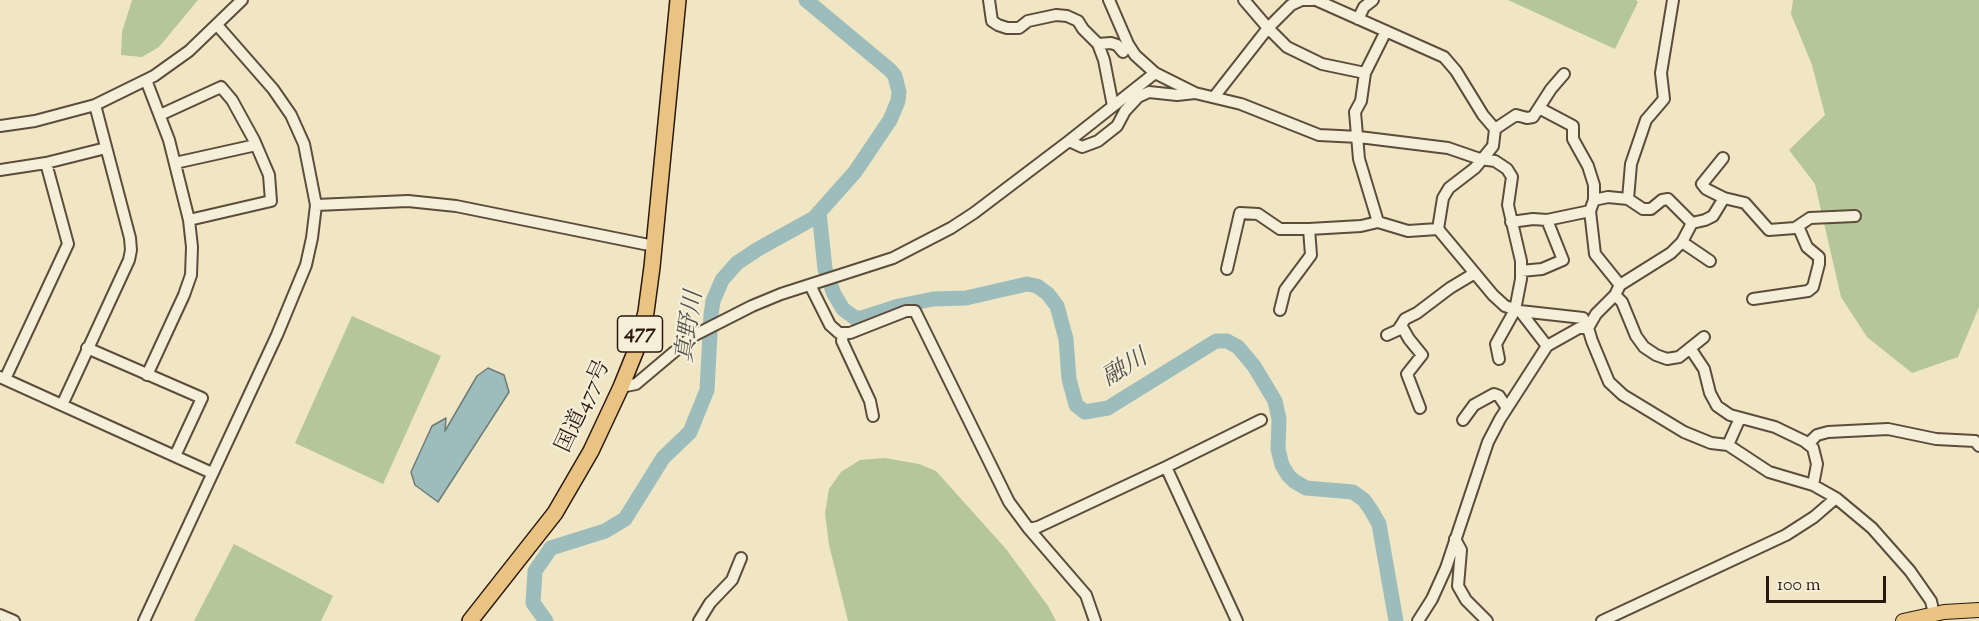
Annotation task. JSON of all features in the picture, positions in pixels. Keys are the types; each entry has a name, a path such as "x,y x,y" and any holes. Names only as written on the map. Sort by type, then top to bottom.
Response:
{"highway":[{"name":"国道477号","path":"470,621 555,513 591,451 636,350 646,312 654,246 678,0"}],"main road":[{"path":"1903,621 1934,614 1979,610"}],"street":[{"path":"0,126 35,121 95,105 146,80 189,51 242,0"},
{"path":"989,0 992,21 998,25 1019,28 1028,21 1056,15 1067,16 1078,21 1098,44 1113,106"},
{"path":"1109,0 1135,56 1155,73 1195,93 1241,105 1319,135 1359,137 1448,148 1495,162 1508,169 1512,177 1508,205 1521,261 1521,271 1517,311 1496,344 1499,359"},
{"path":"1244,0 1287,47 1342,70 1365,73"},
{"path":"1214,97 1268,28 1291,5 1302,0 1320,1 1444,57 1456,71 1483,116 1495,129"},
{"path":"1358,18 1364,6 1373,0"},
{"path":"1628,199 1631,164 1646,120 1664,99 1661,73 1673,0"},
{"path":"144,621 277,335 306,265 312,238 316,205 304,144 291,115 273,89 217,25"},
{"path":"1378,222 1359,159 1359,137 1355,112 1361,101 1365,73 1386,31"},
{"path":"1098,44 1111,43 1124,52"},
{"path":"621,387 636,384 693,336 752,306 892,258 924,244 974,213 1155,73"},
{"path":"1564,74 1533,117 1516,116 1495,129 1493,146 1480,159 1475,168 1449,188 1443,198 1438,229 1505,306 1517,311 1583,318 1609,382 1623,395 1684,432 1711,443 1728,445 1769,472 1813,485 1836,498 1872,528 1910,571 1931,601 1934,614"},
{"path":"146,80 169,140 189,220 192,247 191,274 184,295 147,375"},
{"path":"160,115 221,87 232,100 269,175 271,201 189,220"},
{"path":"1069,141 1082,147 1098,141 1117,126 1125,111 1138,97 1149,92 1177,95 1195,93"},
{"path":"62,405 129,260 130,238 95,105"},
{"path":"1539,108 1551,117 1573,126 1572,140 1588,166 1594,185 1592,205 1595,254 1618,290 1636,336 1644,347 1668,359 1679,357 1704,337"},
{"path":"175,164 256,145"},
{"path":"0,170 46,163 106,148"},
{"path":"1723,158 1702,184 1706,189 1724,198 1745,203 1769,230 1784,230 1798,226 1810,218 1855,216"},
{"path":"46,163 68,244 2,378 212,473"},
{"path":"1511,222 1547,220 1592,205 1608,197 1628,199 1643,209 1652,209 1662,200 1668,199 1692,223"},
{"path":"1588,328 1596,314 1618,290 1671,253 1683,242 1692,223 1713,216 1724,198"},
{"path":"316,205 408,201 456,206 654,246"},
{"path":"1227,269 1240,213 1258,214 1280,229 1350,227 1378,222 1408,231 1438,229"},
{"path":"1521,271 1542,269 1563,260 1547,220"},
{"path":"1753,299 1808,291 1813,287 1820,264 1819,257 1807,247 1798,226"},
{"path":"1280,310 1285,290 1311,255 1309,229"},
{"path":"1683,242 1710,261"},
{"path":"1387,335 1398,330 1405,319 1475,273"},
{"path":"810,285 830,325 843,333 850,333 906,311 915,311 1009,502 1029,529 1086,594 1095,621"},
{"path":"1517,311 1547,346"},
{"path":"1401,325 1422,355 1407,374 1420,408"},
{"path":"1423,619 1446,567 1488,442 1507,408 1547,346 1579,328 1588,328"},
{"path":"843,333 842,341 870,401 873,416"},
{"path":"87,348 202,398 175,456"},
{"path":"1690,348 1704,369 1710,393 1717,406 1730,415 1775,427 1813,448 1817,464 1813,485"},
{"path":"1463,420 1474,405 1494,394 1499,396 1507,408"},
{"path":"1728,445 1740,418"},
{"path":"1029,529 1038,527 1166,467 1261,420"},
{"path":"1808,444 1817,435 1828,432 1888,429 1936,439 1975,441 1979,446"},
{"path":"1166,467 1237,621"},
{"path":"1602,621 1786,535 1814,517 1836,498"},
{"path":"1455,539 1461,550 1458,586 1466,600 1487,621"},
{"path":"699,621 710,603 732,580 741,558"},
{"path":"0,615 14,621"}],"green space":[{"path":"132,0 198,0 159,47 142,57 121,55 122,32"},
{"path":"1508,0 1636,0 1638,2 1615,49"},
{"path":"1793,0 1979,0 1979,307 1958,357 1912,373 1867,337 1841,297 1815,184 1789,150 1825,115 1812,65 1791,14"},
{"path":"352,316 441,356 383,484 295,443"},
{"path":"885,458 919,464 936,471 1006,549 1048,606 1056,621 848,621 829,545 825,513 829,489 841,472 860,460"},
{"path":"234,544 333,596 321,621 194,621"}],"water":[{"path":"488,368 504,375 509,392 438,502 415,485 411,472 432,426 446,418 445,431 477,376"}],"waterway":[{"name":"真野川","path":"546,621 533,603 535,571 551,548 605,531 625,519 663,458 690,432 707,390 711,315 713,301 722,280 737,263 814,218 855,172 890,120 898,101 899,92 895,76 890,70 806,0"},
{"name":"融川","path":"819,212 825,269 834,294 843,309 855,318 933,299 966,298 1027,284 1037,286 1048,294 1057,306 1066,339 1069,379 1076,405 1085,412 1108,408 1216,341 1227,341 1238,347 1254,366 1275,401 1279,419 1278,449 1282,465 1288,475 1306,488 1353,492 1364,500 1371,510 1379,524 1396,621"}]}
